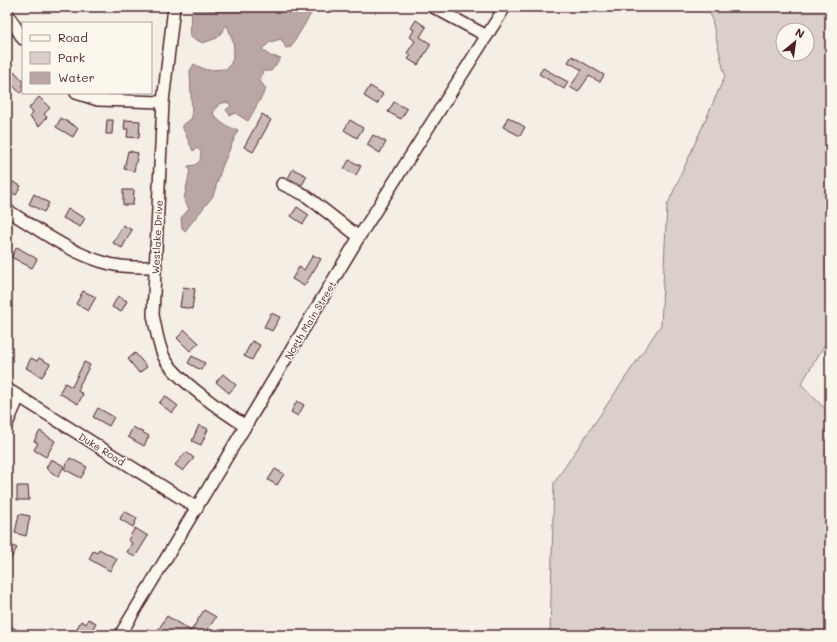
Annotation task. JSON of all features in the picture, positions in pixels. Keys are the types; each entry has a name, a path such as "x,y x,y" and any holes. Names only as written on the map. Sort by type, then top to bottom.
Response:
{"street":[{"name":"Westlake Drive","path":"174,7 163,102 153,315 157,336 165,358 178,375 231,417 246,426"},
{"path":"433,7 487,36"},
{"name":"North Main Street","path":"120,635 359,236 505,7"},
{"path":"7,13 22,37"},
{"path":"79,94 98,100 163,102"},
{"path":"282,184 305,195 359,236"},
{"path":"7,210 61,243 100,261 121,266 156,267"},
{"name":"Duke Road","path":"7,389 197,508"},
{"path":"7,424 19,397"}],"green space":[{"path":"709,7 830,7 830,336 801,384 830,414 830,635 550,635 554,483 661,325 667,206 725,76"}],"water":[{"path":"194,7 315,7 291,47 286,48 281,39 270,42 262,49 270,56 281,58 271,71 263,71 260,81 266,89 248,121 235,113 230,115 226,110 231,105 227,102 219,104 213,113 223,124 238,130 222,167 213,196 185,231 182,228 181,218 189,209 184,199 190,170 188,166 195,165 200,161 201,152 197,148 193,151 182,126 192,118 190,71 194,64 206,70 227,69 231,63 234,53 233,42 227,25 217,38 203,43 190,37 192,11"}],"building":[{"path":"416,20 426,27 420,37 431,44 418,65 408,59 411,55 407,53 415,41 410,37 414,30 411,28"},
{"path":"572,56 604,75 600,82 589,76 578,92 570,87 582,70 568,62"},
{"path":"543,68 568,82 564,89 539,74"},
{"path":"15,72 22,80 22,91 20,93 7,79"},
{"path":"370,86 383,94 377,104 364,96"},
{"path":"39,97 50,108 44,114 47,117 39,126 30,117 33,113 29,108"},
{"path":"394,102 407,109 401,119 388,112"},
{"path":"262,114 271,120 253,152 244,147"},
{"path":"508,117 525,127 520,136 503,127"},
{"path":"61,118 78,128 73,137 56,127"},
{"path":"107,120 113,120 112,134 106,134"},
{"path":"125,120 140,121 139,138 127,137 128,129 124,129"},
{"path":"350,120 363,128 357,138 344,130"},
{"path":"373,135 386,142 380,153 367,145"},
{"path":"128,151 138,153 134,171 124,169"},
{"path":"349,160 361,166 356,175 344,169"},
{"path":"293,169 307,176 302,185 288,178"},
{"path":"7,179 21,186 16,195 7,190"},
{"path":"123,190 134,190 133,205 123,205"},
{"path":"34,194 49,203 44,212 29,204"},
{"path":"297,207 309,215 303,224 291,216"},
{"path":"68,209 85,218 80,227 63,218"},
{"path":"123,225 132,230 122,248 113,243"},
{"path":"17,247 37,259 32,268 11,257"},
{"path":"313,255 321,259 304,286 292,279 299,267 304,270"},
{"path":"183,287 195,289 192,309 180,307"},
{"path":"83,291 96,297 88,311 76,304"},
{"path":"118,296 127,301 121,312 112,307"},
{"path":"271,313 280,317 272,331 264,327"},
{"path":"185,330 199,343 190,351 177,338"},
{"path":"252,341 260,345 252,360 244,356"},
{"path":"135,353 147,367 139,373 128,359"},
{"path":"192,356 205,363 201,370 188,363"},
{"path":"31,358 37,361 39,358 50,364 42,377 26,368"},
{"path":"84,362 90,365 79,386 78,391 83,394 78,404 59,393 65,383 72,387"},
{"path":"223,374 236,385 229,393 216,382"},
{"path":"165,396 178,406 172,413 159,403"},
{"path":"297,401 304,405 298,416 291,412"},
{"path":"98,408 114,417 109,426 93,417"},
{"path":"199,425 208,429 201,445 192,441"},
{"path":"133,427 149,436 144,446 128,437"},
{"path":"40,431 55,441 46,457 34,450 38,443 34,441"},
{"path":"186,452 194,458 183,471 175,465"},
{"path":"70,458 87,467 81,478 64,469"},
{"path":"51,459 64,466 58,477 46,468"},
{"path":"275,469 284,474 277,485 268,480"},
{"path":"17,486 28,486 29,500 17,500"},
{"path":"124,511 137,518 133,527 120,519"},
{"path":"19,514 30,516 26,536 15,533"},
{"path":"135,528 148,536 135,557 127,552 132,543 128,540"},
{"path":"7,543 17,548 7,565"},
{"path":"99,549 117,559 110,571 89,559 93,551 97,553"},
{"path":"204,610 216,617 208,629 217,635 155,635 167,616 191,631"},
{"path":"88,619 96,623 89,635 81,635 75,632 81,621 86,624"},
{"path":"7,624 26,635 7,635"}]}
